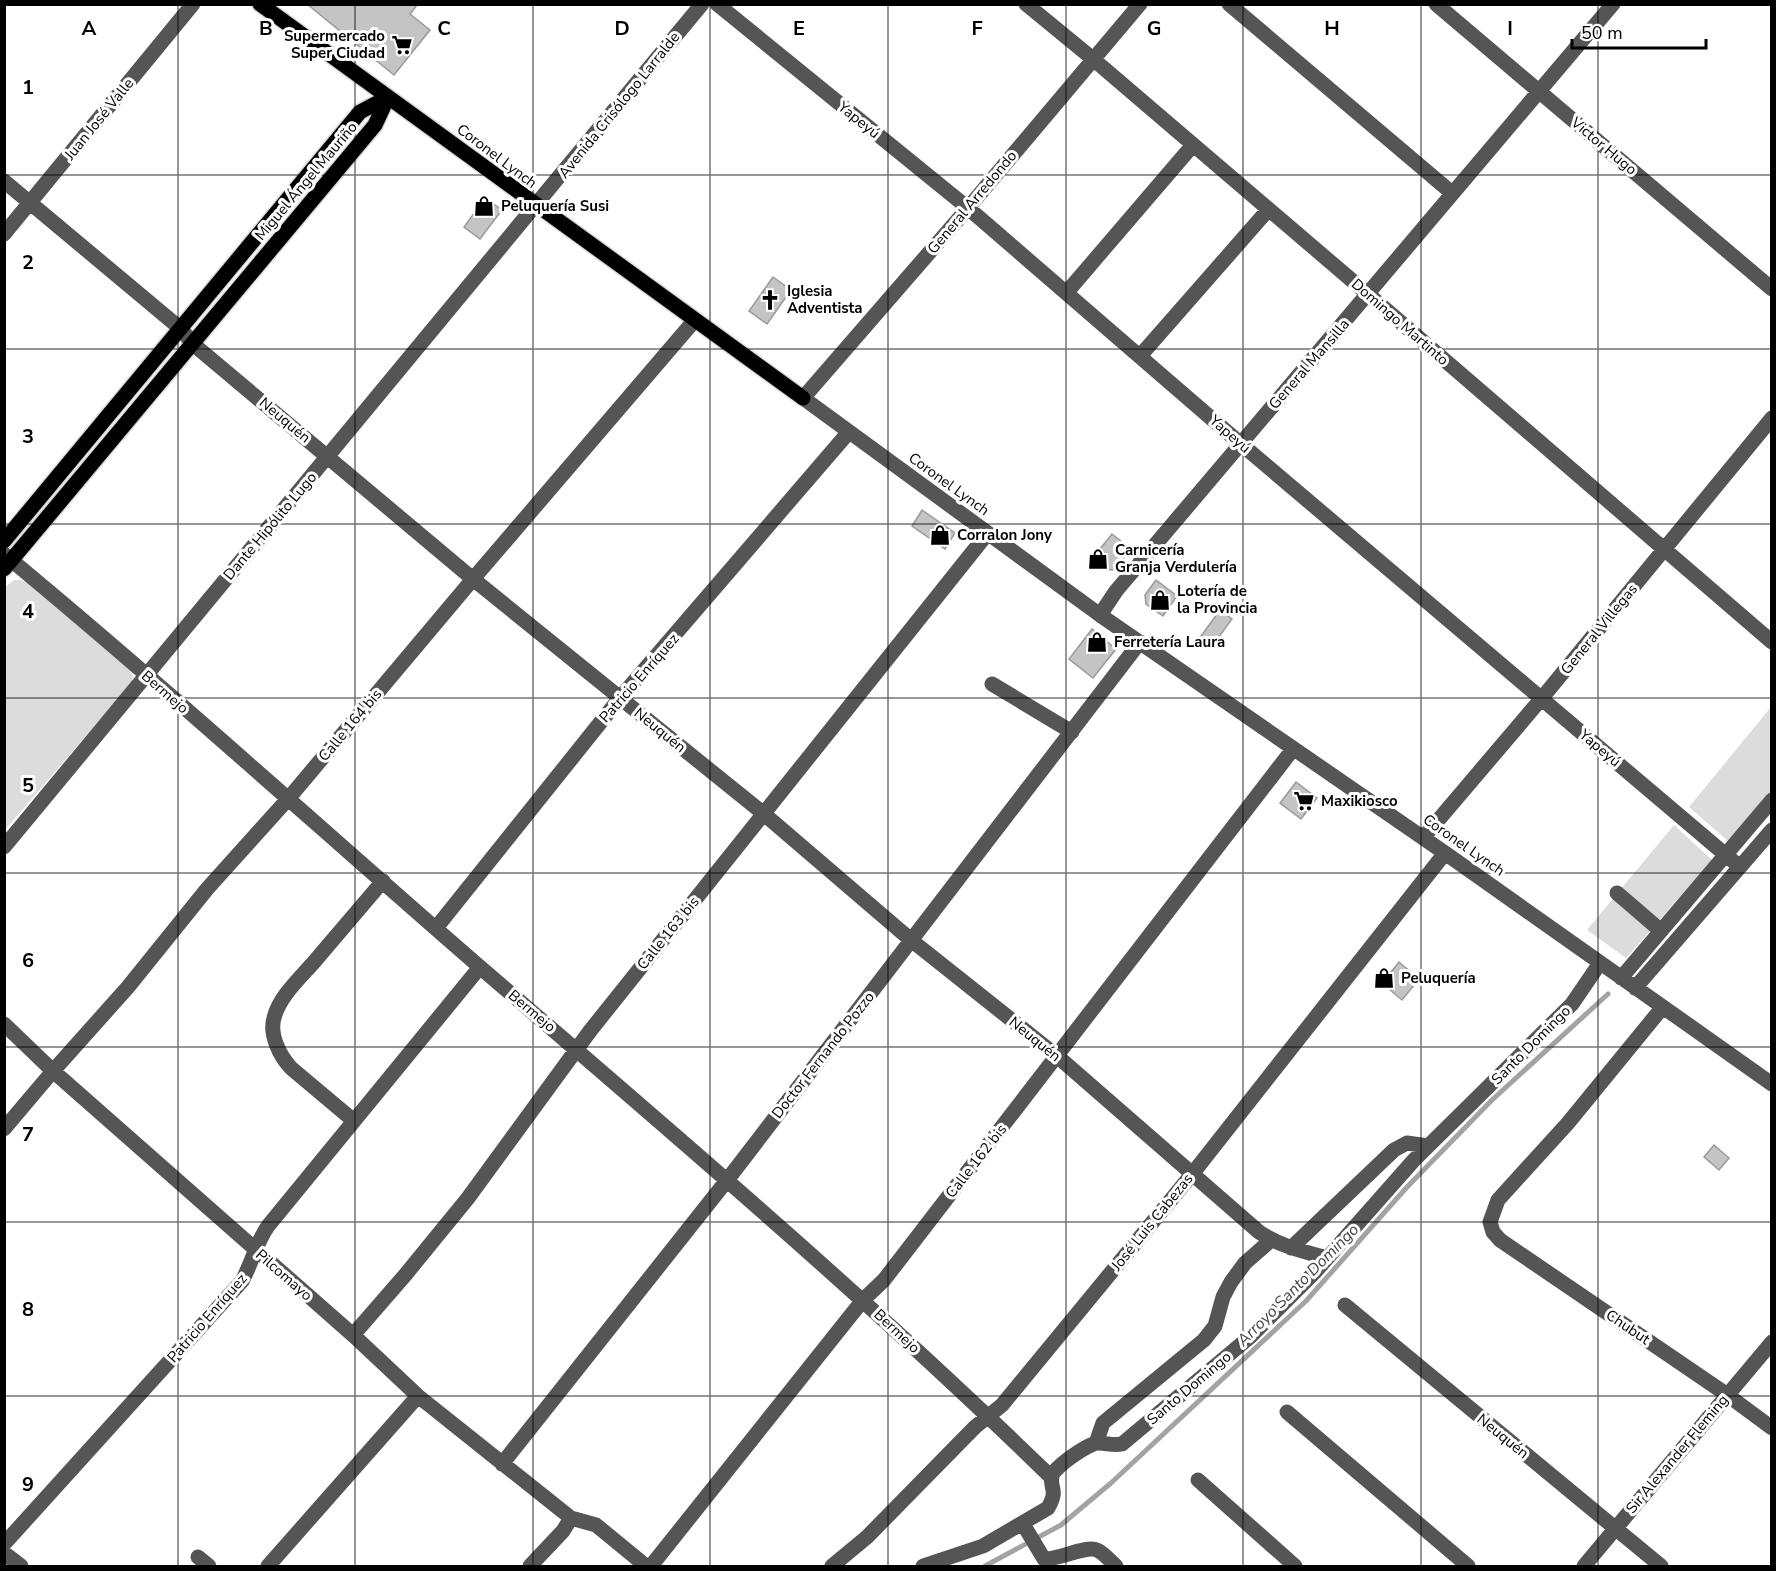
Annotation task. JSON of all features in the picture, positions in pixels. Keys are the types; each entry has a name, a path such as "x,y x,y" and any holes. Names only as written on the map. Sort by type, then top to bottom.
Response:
{"main road":[{"name":"Coronel Lynch","path":"260,4 802,398"},
{"name":"Miguel Ángel Mauriño","path":"4,541 360,112 388,97"},
{"name":"Miguel Ángel Mauriño","path":"7,561 194,344 375,125 388,97"}],"street":[{"name":"Juan José Valle","path":"4,234 193,4"},
{"name":"Avenida Crisólogo Larralde","path":"536,206 702,4"},
{"name":"Yapeyú","path":"717,4 968,208 1241,444 1740,867"},
{"name":"Domingo Martinto","path":"1026,4 1772,642"},
{"name":"General Arredondo","path":"802,398 968,208 1140,4"},
{"path":"1229,4 1452,193"},
{"name":"Victor Hugo","path":"1436,4 1772,289"},
{"name":"General Mansilla","path":"1100,615 1116,591 1613,4"},
{"path":"1067,292 1193,145"},
{"name":"Neuquén","path":"4,181 473,579 764,814 911,940 1057,1056 1259,1232 1291,1248 1327,1258"},
{"name":"Dante Hipólito Lugo","path":"4,847 536,206"},
{"path":"1140,356 1268,210"},
{"name":"Calle 164 bis","path":"4,1129 128,987 207,889 288,799 694,321"},
{"name":"Coronel Lynch","path":"802,398 1100,615 1445,853 1772,1084"},
{"name":"General Villegas","path":"1423,838 1542,699 1772,418"},
{"name":"Patricio Enríquez","path":"436,928 620,698 848,432"},
{"name":"Calle 163 bis","path":"353,1335 468,1198 590,1031 987,534"},
{"name":"Bermejo","path":"7,561 145,675 480,967 728,1179 989,1416 1051,1477"},
{"name":"Doctor Fernando Pozzo","path":"502,1464 728,1179 1140,642"},
{"path":"992,684 1072,732"},
{"name":"Calle 162 bis","path":"651,1566 863,1300 884,1280 1293,749"},
{"path":"1621,978 1772,800"},
{"path":"1635,988 1772,830"},
{"name":"José Luis Cabezas","path":"832,1566 867,1537 975,1427 1002,1405 1193,1173 1445,853"},
{"path":"354,1120 282,1058 273,1032 273,1018 281,1002 296,983 383,881"},
{"path":"1617,893 1660,930"},
{"name":"Santo Domingo","path":"1051,1477 1055,1470 1088,1445 1122,1444 1251,1336 1327,1258 1428,1146 1572,1004 1600,963"},
{"name":"Patricio Enríquez","path":"4,1544 242,1281 261,1235 480,967"},
{"name":"Chubut","path":"1662,1008 1568,1123 1498,1200 1490,1222 1493,1232 1500,1240 1726,1394 1772,1428"},
{"name":"Pilcomayo","path":"4,1024 53,1071 418,1395 571,1518"},
{"path":"1291,1248 1394,1150 1407,1143 1428,1146"},
{"path":"1096,1443 1103,1423 1203,1340 1215,1326 1223,1297 1231,1282 1245,1263 1271,1240"},
{"name":"Neuquén","path":"1344,1305 1661,1566"},
{"name":"Sir Alexander Fleming","path":"1584,1566 1726,1394 1772,1342"},
{"path":"268,1566 418,1395"},
{"path":"1287,1412 1468,1566"},
{"path":"923,1566 983,1546 1024,1527 1048,1508 1054,1498 1051,1477"},
{"path":"1198,1480 1294,1566"},
{"path":"530,1566 563,1531 571,1518 596,1525 646,1566"},
{"path":"1024,1527 1044,1559 1054,1560 1089,1550 1097,1550 1116,1566"},
{"path":"4,1553 21,1566"}],"shaded area":[{"path":"14,580 27,583 129,668 133,676 132,682 5,830 5,587"},
{"path":"1771,707 1771,791 1728,841 1689,807"},
{"path":"1674,825 1712,860 1626,958 1587,930"}],"building":[{"path":"307,4 418,4 410,14 430,30 394,75"},
{"path":"485,198 502,210 480,239 464,227"},
{"name":"Iglesia Adventista","path":"773,277 791,290 767,324 749,311"},
{"path":"922,510 955,533 945,549 912,526"},
{"path":"1112,534 1131,549 1113,570 1102,569 1091,560"},
{"name":"Lotería de la Provincia","path":"1156,580 1177,596 1163,616 1146,604 1145,595"},
{"path":"1220,610 1232,619 1213,645 1201,636"},
{"path":"1092,629 1116,649 1093,678 1069,659"},
{"path":"1296,782 1317,798 1301,819 1280,803"},
{"path":"1399,962 1419,979 1402,1000 1382,983"},
{"path":"1714,1145 1729,1158 1719,1170 1704,1157"}],"waterway":[{"name":"Arroyo Santo Domingo","path":"985,1566 1061,1525 1111,1483 1306,1301 1407,1187 1492,1100 1608,994"}],"place":[{"name":"Supermercado Super Ciudad","path":"402,45"},
{"name":"Peluquería Susi","path":"484,206"},
{"name":"Iglesia Adventista","path":"770,300"},
{"name":"Corralon Jony","path":"940,535"},
{"name":"Carnicería Granja Verdulería","path":"1098,559"},
{"name":"Lotería de la Provincia","path":"1160,600"},
{"name":"Ferretería Laura","path":"1097,642"},
{"name":"Maxikiosco","path":"1304,801"},
{"name":"Peluquería","path":"1384,978"}]}
